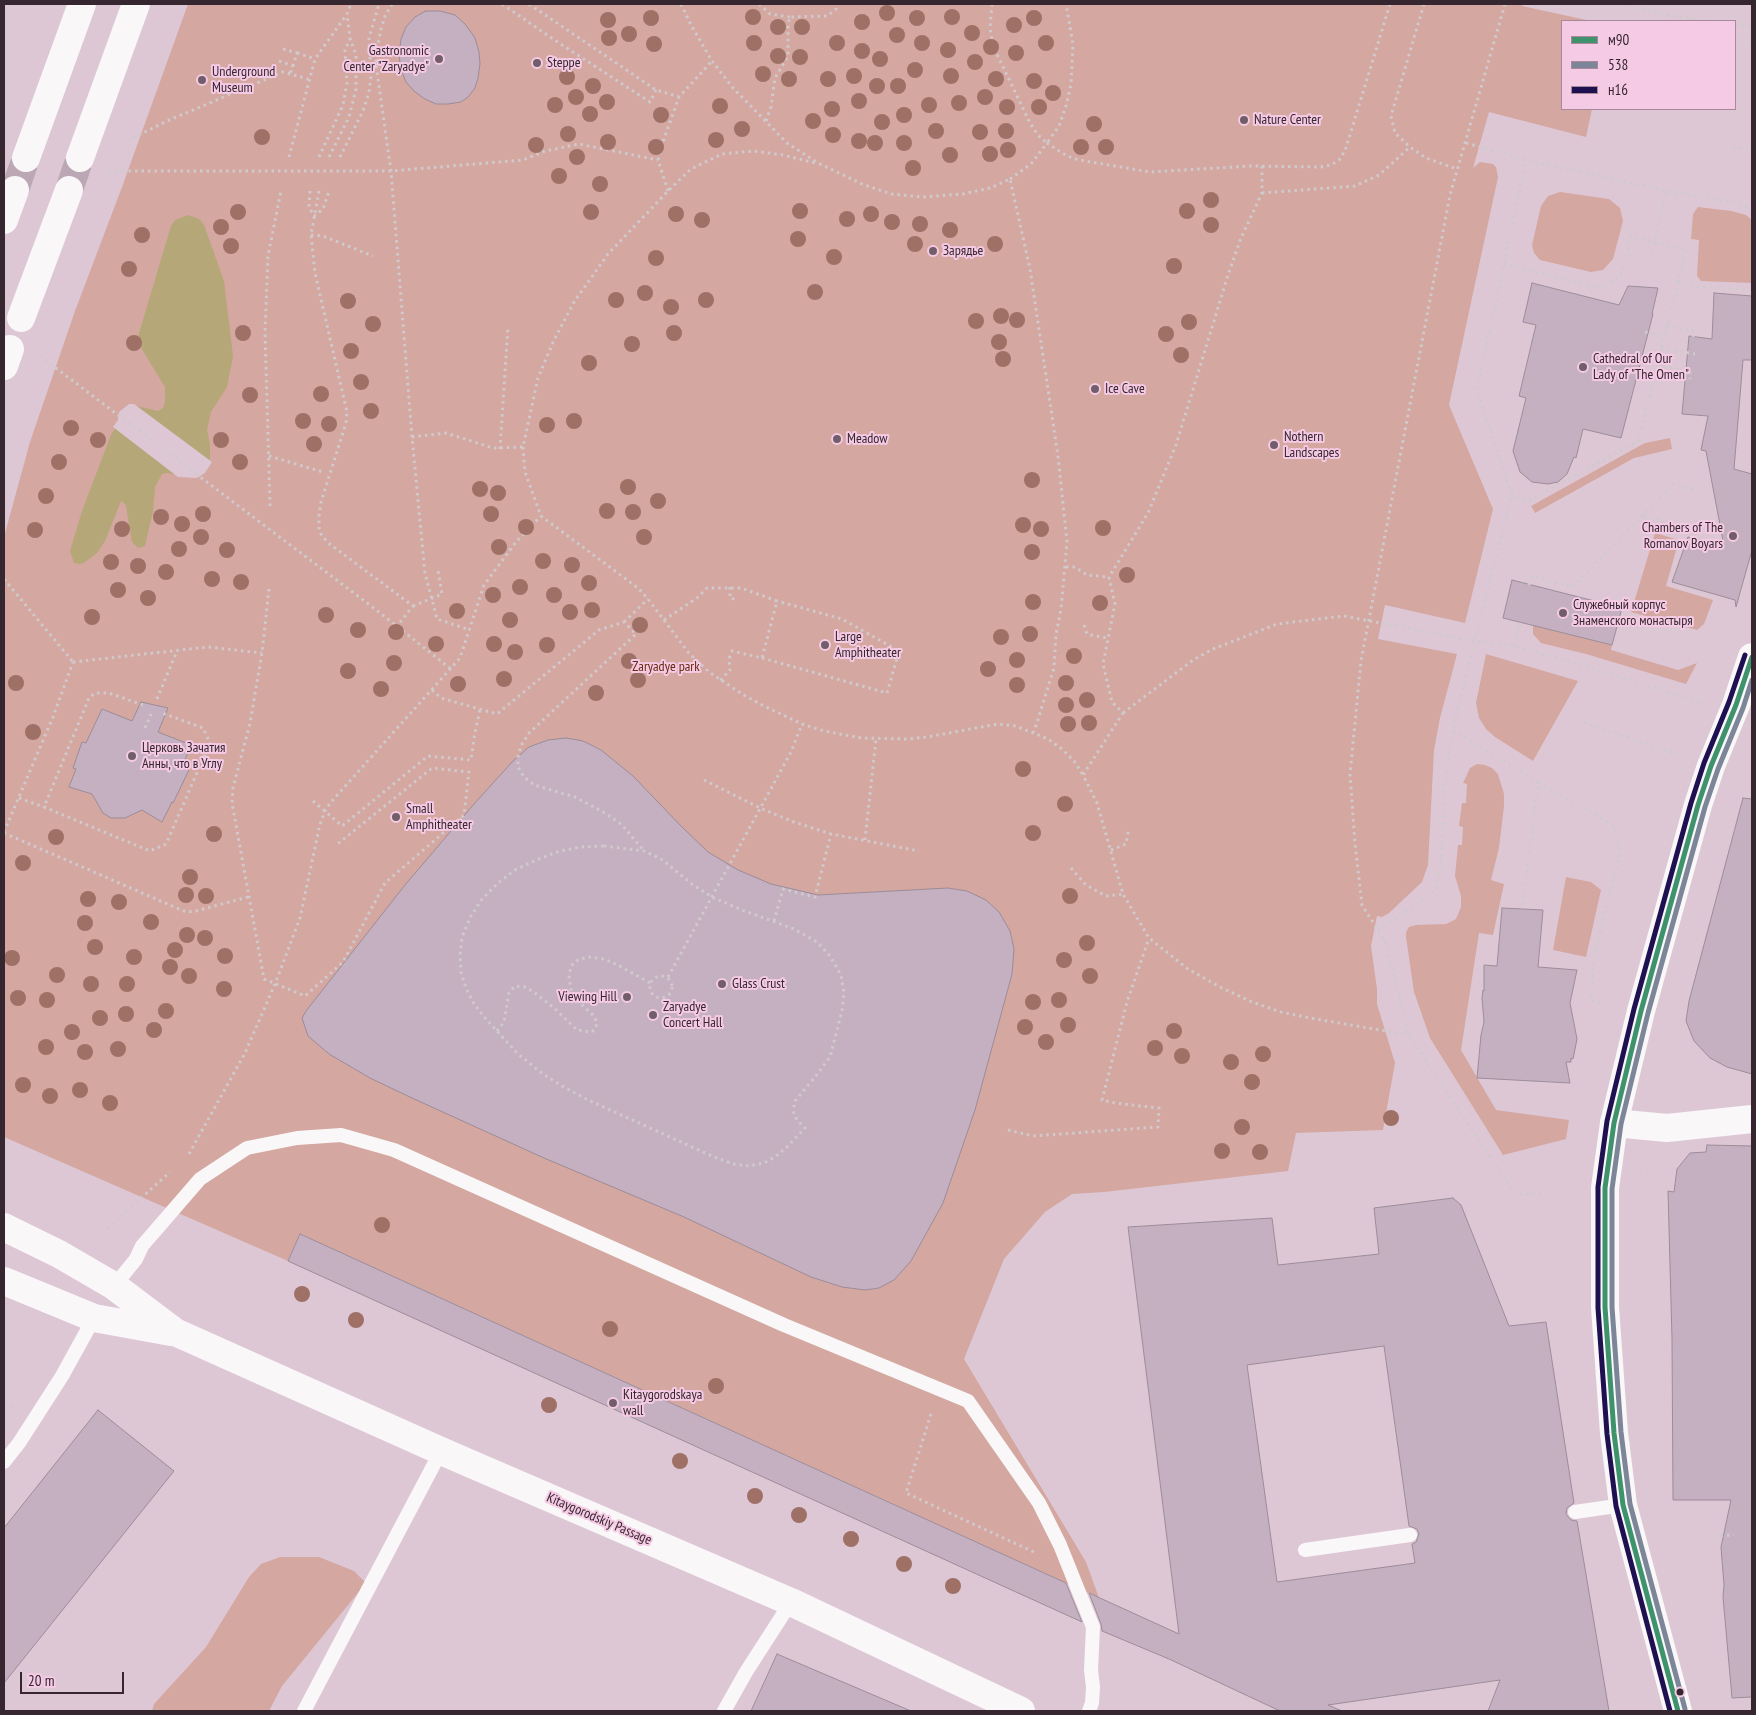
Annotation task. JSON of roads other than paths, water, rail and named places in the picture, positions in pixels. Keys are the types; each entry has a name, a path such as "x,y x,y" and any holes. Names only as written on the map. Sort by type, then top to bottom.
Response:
{"main road":[{"path":"26,158 82,4"},
{"path":"92,164 136,4"},
{"path":"4,220 15,190"},
{"path":"21,318 69,190"},
{"path":"1678,1711 1623,1505 1614,1434 1605,1307 1605,1188 1614,1123 1641,1011 1698,805 1711,766 1744,708 1752,658"},
{"path":"1614,1123 1667,1128 1752,1119"},
{"path":"4,1227 60,1254 114,1286 175,1332"},
{"path":"4,1281 94,1318 175,1332"},
{"name":"Kitaygorodskiy Passage","path":"175,1332 441,1451 791,1602 1021,1711"}],"lane":[{"path":"114,1286 136,1259 142,1246 200,1179 247,1148 297,1138 341,1135 394,1150 784,1325 968,1401 1039,1503 1060,1546 1093,1627 1091,1670 1093,1687 1092,1703 1089,1711"},
{"path":"4,1462 19,1444 58,1384 94,1318"},
{"path":"304,1711 441,1451"},
{"path":"1576,1512 1623,1505"},
{"path":"1305,1550 1410,1535"},
{"path":"724,1711 746,1672 791,1602"}],"tunnel":[{"path":"15,190 26,158"},
{"path":"69,190 80,158"}],"place":[{"name":"Gastronomic Center \"Zaryadye\"","path":"439,59"},
{"name":"Steppe","path":"537,63"},
{"name":"Underground Museum","path":"202,80"},
{"name":"Nature Center","path":"1244,120"},
{"name":"Зарядье","path":"933,251"},
{"name":"Cathedral of Our Lady of \"The Omen\"","path":"1583,367"},
{"name":"Ice Cave","path":"1095,389"},
{"name":"Meadow","path":"837,439"},
{"name":"Nothern Landscapes","path":"1274,445"},
{"name":"Chambers of The Romanov Boyars","path":"1733,536"},
{"name":"Служебный корпус Знаменского монастыря","path":"1563,613"},
{"name":"Large Amphitheater","path":"825,645"},
{"name":"Церковь Зачатия Анны, что в Углу","path":"132,756"},
{"name":"Small Amphitheater","path":"396,817"},
{"name":"Glass Crust","path":"722,984"},
{"name":"Viewing Hill","path":"627,997"},
{"name":"Zaryadye Concert Hall","path":"653,1015"},
{"name":"Kitaygorodskaya wall","path":"613,1403"}],"park label":[{"name":"Zaryadye park","path":"666,667"}]}
